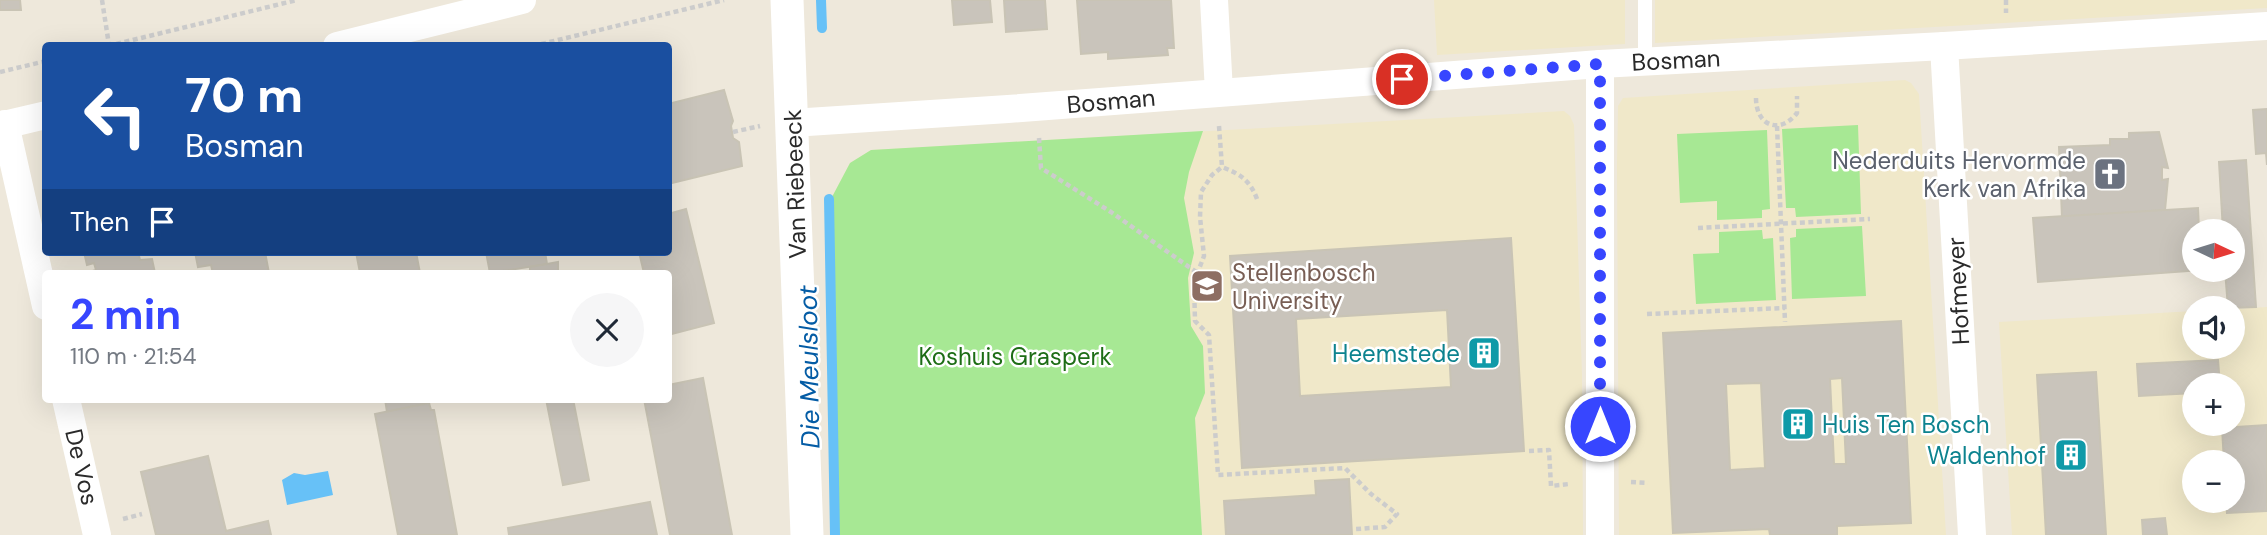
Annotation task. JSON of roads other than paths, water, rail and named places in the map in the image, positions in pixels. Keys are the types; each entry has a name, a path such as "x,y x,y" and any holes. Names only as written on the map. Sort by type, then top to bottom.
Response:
{"street":[{"path":"353,42 522,0"},
{"name":"Van Riebeeck","path":"787,0 780,125 807,535"},
{"path":"1214,0 1219,92"},
{"name":"Bosman","path":"780,125 1645,61 2267,26"},
{"name":"Hofmeyer","path":"1944,46 1972,535"},
{"path":"1600,64 1600,535"},
{"path":"42,116 2,125 42,290"},
{"name":"De Vos","path":"67,403 97,535"}],"lane":[{"path":"1645,0 1645,61"}],"water":[{"path":"328,471 333,495 287,505 282,480 294,473 305,475"}],"waterway":[{"name":"Die Meulsloot","path":"821,0 822,28"},
{"name":"Die Meulsloot","path":"829,199 835,535"}],"place":[{"name":"Nederduits Hervormde Kerk van Afrika","path":"2110,174"},
{"name":"Stellenbosch University","path":"1207,286"},
{"name":"Heemstede","path":"1484,353"},
{"name":"Huis Ten Bosch","path":"1798,424"},
{"name":"Waldenhof","path":"2071,455"}],"park label":[{"name":"Koshuis Grasperk","path":"1015,356"}]}
